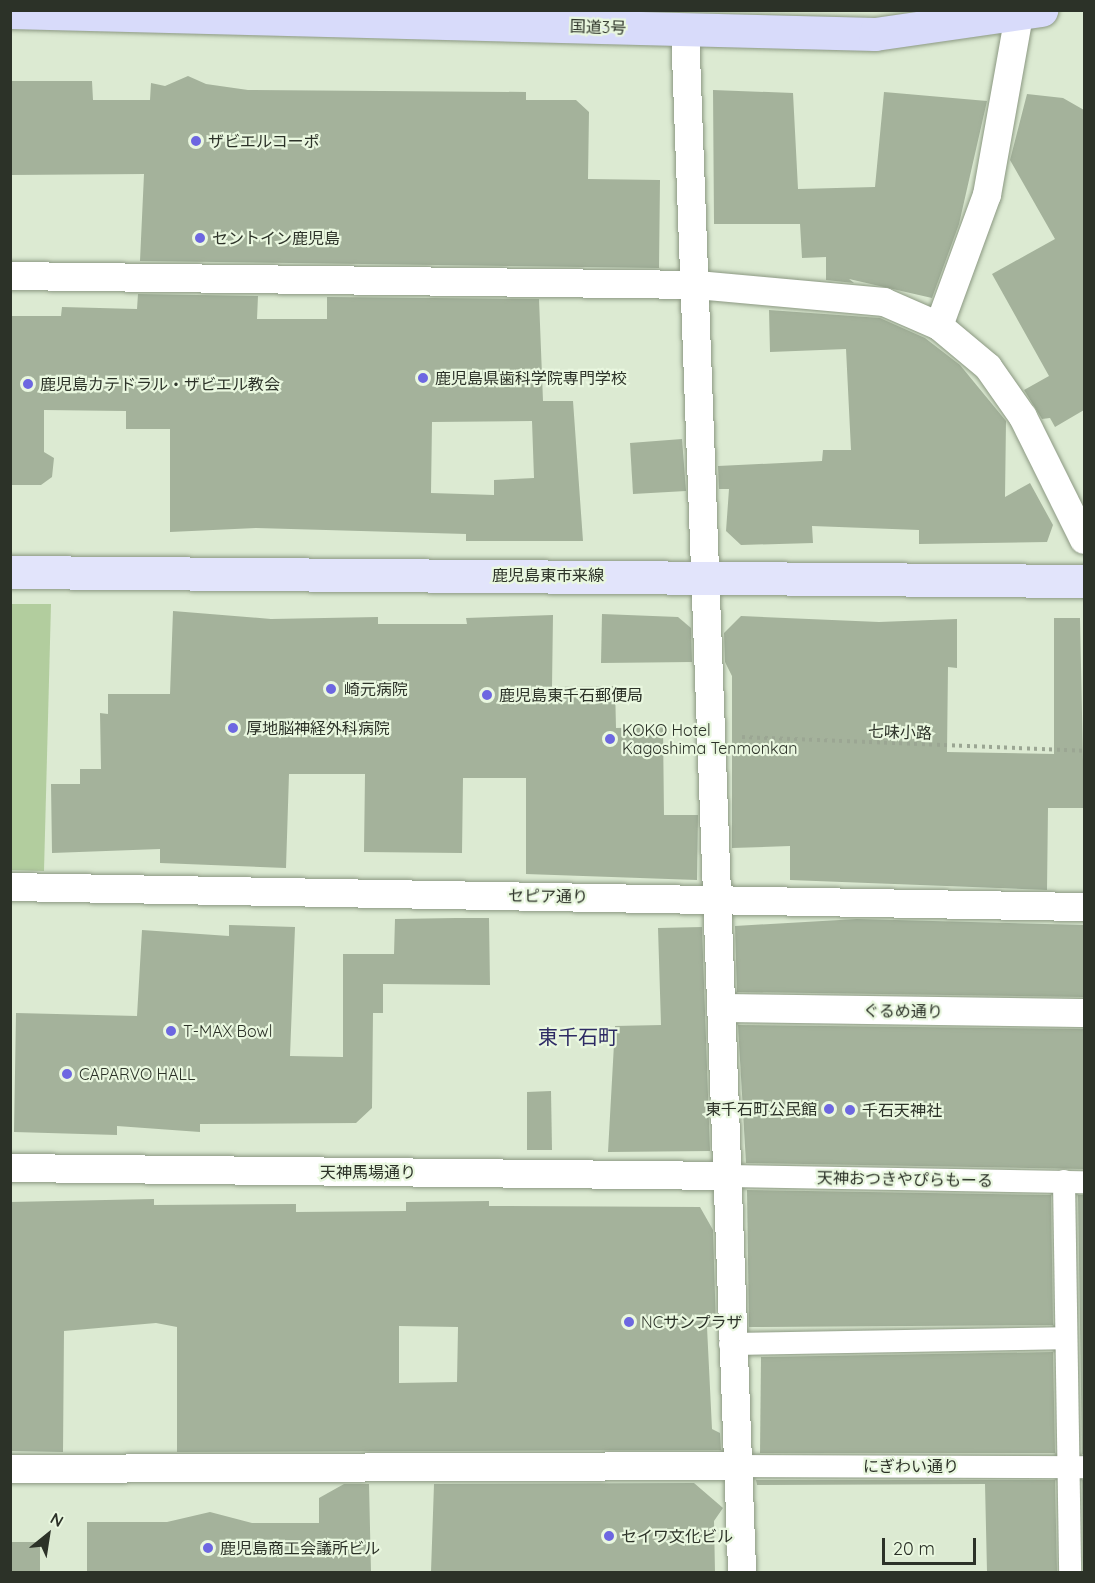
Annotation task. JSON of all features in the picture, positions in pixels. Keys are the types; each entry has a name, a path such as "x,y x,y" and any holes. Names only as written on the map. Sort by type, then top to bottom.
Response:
{"highway":[{"name":"国道3号","path":"10,12 475,17 685,29 875,34 1030,13"}],"main road":[{"name":"鹿児島東市来線","path":"10,572 1084,581"}],"street":[{"path":"939,326 987,195 1030,13"},
{"path":"685,29 714,736 730,1344 742,1572"},
{"path":"10,276 697,285 884,302 939,326 988,367 1023,417 1084,540"},
{"name":"セピア通り","path":"10,887 1084,907"},
{"name":"ぐるめ通り","path":"722,1008 1084,1013"},
{"name":"天神馬場通り","path":"10,1168 726,1176"},
{"name":"天神おつきやぴらもーる","path":"726,1176 1074,1182"},
{"path":"1070,1572 1075,1467 1065,1338 1074,1182"},
{"path":"730,1344 1065,1338"},
{"path":"10,1469 738,1466"},
{"name":"にぎわい通り","path":"738,1466 1075,1467"}],"path":[{"name":"七味小路","path":"714,736 1084,751"}],"green space":[{"path":"11,604 51,604 44,871 11,870"}],"building":[{"path":"188,76 206,84 248,90 526,92 526,100 576,100 589,112 588,179 660,180 659,268 140,261 144,174 10,175 10,81 92,81 93,100 150,100 151,83 165,86"},
{"path":"713,90 793,93 798,189 875,187 884,92 987,101 959,224 932,298 849,279 854,283 826,280 826,257 802,258 800,224 714,224"},
{"path":"1027,94 1063,98 1084,110 1084,410 1055,427 1050,418 1042,419 1024,390 1049,376 992,274 1055,239 1010,160"},
{"path":"138,294 258,296 257,319 327,319 327,297 539,299 543,401 573,401 583,541 466,541 466,534 256,528 170,532 170,429 126,429 126,411 44,410 44,452 54,458 52,477 41,485 10,485 10,316 61,316 62,307 137,309","holes":["532,421 534,478 494,480 494,495 431,493 432,422"]},
{"path":"769,310 880,318 925,338 960,365 1006,421 1005,497 1030,483 1053,525 1047,542 919,544 919,530 812,526 813,543 741,545 726,531 729,489 719,489 718,466 822,461 823,450 851,450 846,349 770,352"},
{"path":"682,439 686,491 633,494 630,443"},
{"path":"173,611 271,619 378,617 378,624 467,624 466,618 553,615 552,687 615,686 616,728 663,727 664,815 698,815 697,880 526,874 526,778 463,778 462,853 364,852 365,774 289,774 286,868 160,863 160,849 52,853 51,784 80,784 80,769 101,769 100,713 108,714 108,694 170,694"},
{"path":"602,614 678,617 691,628 692,662 601,663"},
{"path":"741,616 879,622 957,619 957,668 948,667 947,752 1054,754 1054,618 1080,618 1084,808 1048,808 1047,890 790,880 790,846 732,848 732,676 725,662 724,633"},
{"path":"489,918 490,985 383,984 383,1013 373,1013 372,1108 356,1123 200,1124 200,1132 117,1126 117,1135 14,1132 16,1013 137,1016 142,930 229,936 229,925 295,927 290,1056 343,1057 343,954 394,954 395,919"},
{"path":"857,919 1084,925 1084,997 737,992 735,926"},
{"path":"702,927 710,1151 608,1152 615,1026 661,1025 658,928"},
{"path":"738,1025 1084,1029 1084,1169 746,1163"},
{"path":"551,1091 552,1150 527,1150 527,1092"},
{"path":"747,1190 1051,1195 1053,1325 749,1327"},
{"path":"1078,1195 1084,1195 1084,1454 1082,1454"},
{"path":"154,1199 154,1205 296,1204 296,1212 406,1211 406,1202 489,1201 489,1206 700,1207 713,1230 716,1327 707,1327 712,1429 720,1433 721,1450 177,1452 177,1327 156,1323 64,1331 63,1452 10,1451 10,1202","holes":["399,1326 458,1327 457,1382 399,1383"]},
{"path":"1053,1352 1055,1453 760,1453 761,1357"},
{"path":"756,1480 1055,1480 1057,1572 987,1572 985,1484 757,1485"},
{"path":"1082,1480 1084,1480 1084,1572 1083,1572"},
{"name":"セイワ文化ビル","path":"694,1483 723,1508 714,1521 715,1572 431,1572 434,1484"},
{"name":"鹿児島商工会議所ビル","path":"344,1484 369,1484 371,1572 87,1572 87,1522 167,1522 210,1512 252,1523 319,1523 319,1498"},
{"path":"10,1542 40,1542 40,1572 10,1572"}],"place":[{"name":"ザビエルコーポ","path":"196,141"},
{"name":"セントイン鹿児島","path":"200,238"},
{"name":"鹿児島県歯科学院専門学校","path":"423,378"},
{"name":"鹿児島カテドラル・ザビエル教会","path":"28,384"},
{"name":"崎元病院","path":"331,689"},
{"name":"鹿児島東千石郵便局","path":"487,695"},
{"name":"厚地脳神経外科病院","path":"233,728"},
{"name":"KOKO Hotel Kagoshima Tenmonkan","path":"610,739"},
{"name":"T-MAX Bowl","path":"171,1031"},
{"name":"CAPARVO HALL","path":"67,1074"},
{"name":"東千石町公民館","path":"829,1109"},
{"name":"千石天神社","path":"850,1110"},
{"name":"NCサンプラザ","path":"629,1322"},
{"name":"セイワ文化ビル","path":"609,1536"},
{"name":"鹿児島商工会議所ビル","path":"208,1548"}],"district":[{"name":"東千石町","path":"578,1036"}]}
